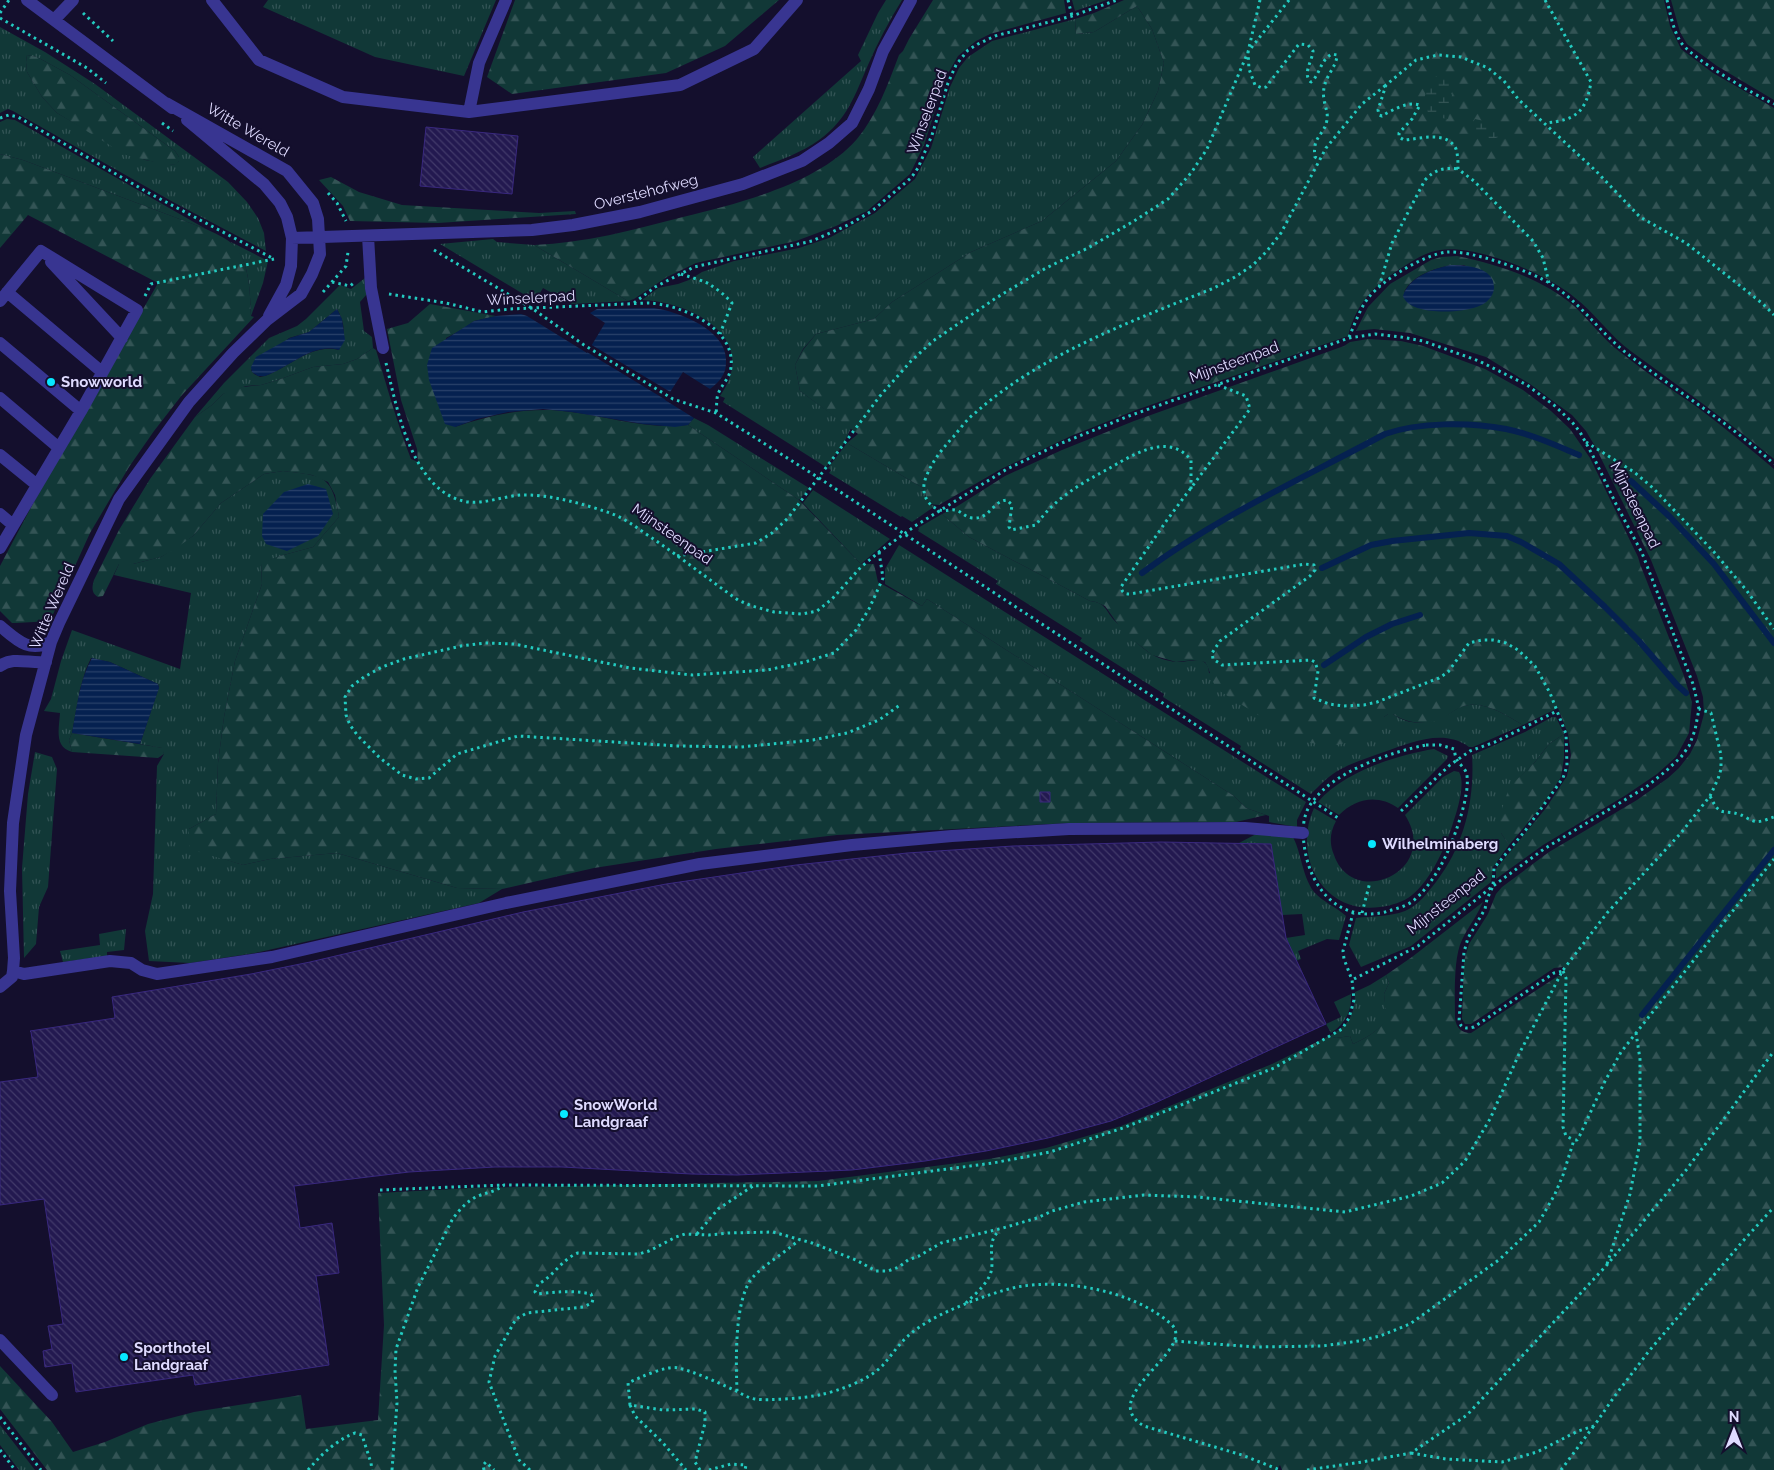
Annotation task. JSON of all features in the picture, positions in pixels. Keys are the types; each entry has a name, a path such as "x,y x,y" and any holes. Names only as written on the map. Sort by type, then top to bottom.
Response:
{"street":[{"name":"Witte Wereld","path":"27,0 166,103 264,184 280,203 287,217 292,238 291,266 286,285 267,320"},
{"path":"54,20 73,0"},
{"path":"212,0 259,60 343,97 468,112 680,85 754,49 797,0"},
{"path":"468,112 480,63 506,0"},
{"name":"Overstehofweg","path":"292,238 532,230 640,212 743,184 802,161 829,143 852,123 870,90 883,51 911,0"},
{"name":"Witte Wereld","path":"14,971 10,891 14,823 26,735 51,642 119,499 189,402 233,353 267,320 301,294 320,254 318,220 313,203 287,171 166,103"},
{"path":"368,236 371,288 383,348"},
{"path":"41,251 4,296 102,372"},
{"path":"0,548 138,310 41,251"},
{"path":"41,251 122,338"},
{"path":"0,343 81,411"},
{"path":"0,398 59,448"},
{"path":"0,455 37,485"},
{"path":"0,514 13,525"},
{"path":"0,626 21,643 32,647 42,646 51,642"},
{"path":"0,666 8,661 15,660 35,664 46,662"},
{"path":"0,986 12,977 14,971 24,974 110,961 131,963 142,970 157,974 272,957 506,903 700,864 852,845 952,836 1070,829 1245,828 1303,833"},
{"path":"0,1340 52,1395"}],"path":[{"path":"0,13 9,0"},
{"path":"1068,0 1072,16"},
{"name":"Winselerpad","path":"634,303 655,287 700,265 812,241 848,225 872,211 911,178 918,168 932,135 948,83 956,66 968,50 994,36 1072,16 1117,0"},
{"path":"677,556 756,543 772,533 788,518 880,396 911,361 932,341 996,298 1046,268 1118,230 1168,199 1207,149 1248,52 1260,0"},
{"path":"1288,0 1248,52 1251,77 1254,84 1262,88 1268,84 1299,44 1308,45 1313,51 1307,74 1307,78 1311,82 1314,80 1318,69 1326,57 1332,54 1337,55 1323,92 1327,119 1314,144 1315,157 1320,160"},
{"path":"1545,0 1591,82 1588,99 1579,113 1564,122 1546,123"},
{"path":"1668,0 1674,26 1681,42 1690,52 1724,75 1774,104"},
{"path":"0,18 87,68 109,85"},
{"path":"1190,490 1190,460 1182,451 1162,446 1137,453 1071,490 1044,513 1036,525 1028,528 1011,530 1012,505 1007,500 1000,502 983,517 971,518 955,510 941,511 929,504 923,488 929,467 942,449 972,415 1004,390 1053,359 1084,343 1214,288 1253,265 1281,233 1326,148 1362,104 1416,60 1438,55 1460,57 1488,68 1504,81 1519,100 1596,171 1640,217 1686,244 1763,304 1774,315"},
{"path":"1386,84 1378,110 1379,115 1382,116 1400,107 1418,104 1420,107 1399,133 1399,137 1404,140 1435,137 1451,143 1456,152 1458,169"},
{"path":"0,118 9,115 18,117 147,192 275,259 152,284"},
{"path":"155,118 178,135"},
{"path":"1379,288 1392,243 1425,180 1430,174 1441,169 1458,169 1474,181 1534,241 1543,258 1550,283"},
{"path":"409,234 533,309 584,345 673,399 716,413 819,478 1338,818"},
{"path":"339,283 332,282 346,266 347,237"},
{"path":"1349,338 1370,296 1386,282 1435,254 1461,253 1510,266 1550,283 1572,300 1628,354 1717,417 1774,464"},
{"path":"682,274 709,283 732,303 719,334"},
{"name":"Winselerpad","path":"371,288 388,294 446,303 484,312 634,303 662,304 684,310 702,320 719,334 728,348 732,364 728,380 718,395 716,413"},
{"name":"Mijnsteenpad","path":"383,348 394,396 416,459 422,470 442,491 455,499 470,502 522,495 542,496 582,505 624,519 738,600 752,606 786,614 802,614 817,611 832,599 861,567 903,534 1007,469 1057,445 1129,416 1349,338 1375,334 1423,341 1479,361 1527,386 1555,406 1580,432 1642,553 1693,684 1699,709 1695,730 1689,746 1682,757 1646,786 1544,849 1493,886 1418,946 1352,980"},
{"path":"1218,385 1246,396 1250,410 1190,490 1123,584 1121,590 1125,594 1312,564 1315,568 1310,576 1220,641 1212,653 1213,659 1222,665 1311,660 1315,662 1317,668 1315,699 1329,704 1364,706 1439,678 1448,672 1469,643 1475,640 1493,640 1506,643 1518,650 1534,666 1543,679 1566,734 1568,754 1563,778 1525,831 1494,868 1493,886 1485,909 1468,938 1464,952 1459,1020 1461,1026 1469,1028 1474,1026 1557,971 1563,971"},
{"path":"1586,442 1634,472 1653,488 1714,552 1747,591 1774,629"},
{"path":"879,552 883,578 856,630 834,653 805,662 767,670 692,675 630,668 514,644 485,643 461,646 404,659 382,667 352,686 345,697 346,715 358,736 380,758 402,774 416,779 429,778 457,754 518,736 678,746 741,747 813,740 847,733 879,720 900,706"},
{"path":"530,1470 519,1460 489,1382 495,1356 516,1319 527,1313 583,1307 592,1303 591,1294 560,1291 537,1294 535,1290 538,1284 548,1280 572,1256 578,1254 639,1254 685,1234 709,1235 773,1232 800,1239 856,1260 876,1271 888,1271 899,1267 908,1260 919,1256 942,1242 1003,1228 1084,1202 1144,1195 1198,1197 1346,1212 1412,1196 1442,1183 1465,1161 1490,1119 1519,1054 1563,971 1608,913 1682,833 1710,796 1718,779 1720,755 1711,713 1699,709"},
{"path":"1401,811 1457,760 1470,751 1495,742 1557,712"},
{"path":"380,1190 504,1186 818,1186 992,1163 1050,1152 1122,1128 1274,1068 1342,1029 1350,1018 1354,1000 1352,980 1343,951 1353,913 1328,899 1316,882 1305,852 1303,833 1306,814 1312,801 1329,784 1351,770 1414,748 1426,745 1448,746 1454,749 1457,760"},
{"name":"Mijnsteenpad","path":"1353,913 1386,912 1412,902 1437,872 1446,858 1457,830 1468,783 1466,772 1457,760"},
{"path":"1710,796 1716,809 1720,812 1742,815 1754,822 1774,817"},
{"path":"1175,1340 1255,1347 1322,1346 1380,1336 1410,1324 1500,1260 1539,1222 1555,1194 1574,1140 1577,1140 1580,1135 1611,1068 1621,1052 1774,859"},
{"path":"1362,913 1370,882"},
{"path":"1563,971 1566,978 1563,1127 1566,1136 1574,1140"},
{"path":"1606,1266 1630,1194 1640,1142 1640,1059 1636,1033"},
{"path":"1412,1453 1467,1415 1606,1266 1687,1168 1774,1051"},
{"path":"392,1470 396,1402 396,1349 418,1287 458,1212 477,1197 495,1192 504,1186"},
{"path":"697,1234 718,1209 753,1186"},
{"path":"1561,1470 1649,1351 1774,1207"},
{"path":"966,1303 990,1275 992,1264 991,1245 994,1236 1003,1228"},
{"path":"737,1391 737,1348 741,1304 744,1293 757,1274 800,1239"},
{"path":"686,1470 663,1443 635,1416 630,1405 628,1384 645,1374 676,1367 755,1399 819,1395 844,1388 877,1370 908,1336 931,1320 966,1303 1001,1291 1039,1285 1063,1285 1104,1291 1128,1299 1153,1312 1174,1328 1175,1340 1136,1391 1130,1402 1130,1413 1135,1420 1144,1426 1242,1455 1280,1470"},
{"path":"630,1405 663,1410 696,1408 705,1412 705,1423 695,1462 700,1470"},
{"path":"0,1417 41,1470"},
{"path":"1307,1470 1412,1453 1446,1459 1502,1462 1537,1452 1578,1431 1594,1426"},
{"path":"308,1470 324,1450 355,1433 362,1435 372,1470"},
{"path":"0,1450 15,1470"},
{"path":"484,1470 483,1465 486,1462 494,1470"},
{"path":"709,1470 731,1464 746,1465 745,1470"}],"green space":[{"path":"268,0 496,0 464,76 375,57 263,7"},
{"path":"515,0 779,0 725,46 666,73 512,94 487,77"},
{"path":"886,0 902,0 872,56 854,97 837,124 819,140 805,149 760,168 753,157 861,61 858,55"},
{"path":"933,0 1064,0 1066,13 990,34 976,41 958,56 946,77 924,145 910,174 867,211 836,226 796,241 696,263 667,277 628,301 534,245 572,242 609,235 728,205 776,190 800,180 821,168 841,155 864,130 881,99 899,55"},
{"path":"1072,0 1107,0 1075,11"},
{"path":"1124,0 1664,0 1670,26 1681,49 1713,73 1774,108 1774,459 1624,346 1582,303 1562,288 1529,270 1491,256 1455,249 1440,250 1416,259 1383,281 1361,304 1348,336 1136,410 1071,436 1001,469 939,505 929,504 923,488 847,443 858,434 800,391 795,365 803,350 816,334 874,319 892,302 971,252 1042,221 1116,161 1142,125 1158,91 1164,63 1152,29 1137,6 1094,32 1076,34 1075,19"},
{"path":"1671,0 1774,0 1774,100 1717,66 1687,44 1680,32"},
{"path":"1137,6 1152,29 1164,63 1158,91 1142,125 1116,161 1042,221 971,252 892,302 874,319 816,334 803,349 795,365 800,391 851,428 843,445 826,467 723,402 725,398 720,396 730,375 732,357 727,341 715,327 699,316 681,308 661,302 642,300 658,288 678,284 702,272 734,261 799,248 829,238 875,213 915,179 931,148 950,87 959,68 968,57 992,41 1075,19 1076,34 1094,32"},
{"path":"0,27 45,52 95,84 228,182 247,202 258,218 264,233 266,251 173,202 13,111 8,109 0,113","holes":["27,55 37,57 70,75 175,151 179,161 175,165 145,160 100,138 57,113 42,97 27,72"]},
{"path":"27,55 37,57 70,75 175,151 179,161 176,165 162,164 126,155 57,113 42,97 27,72"},
{"path":"1446,73 1453,89 1448,119 1429,116 1424,99 1430,79"},
{"path":"7,119 15,120 206,229 23,160 0,154 0,122"},
{"path":"1475,119 1493,123 1498,137 1485,143 1468,130"},
{"path":"0,154 23,160 206,229 228,240 242,257 248,276 251,316 254,317 182,395 129,467 90,533 50,621 12,623 0,611 0,566 45,481 158,283 28,215 0,248"},
{"path":"331,177 359,192 402,205 539,213 575,211 576,214 438,223 350,221 343,206 319,180"},
{"path":"493,239 497,242 534,245 628,301 572,304 543,288 535,301 440,244"},
{"path":"231,242 268,261 263,283 251,316 246,269 241,256"},
{"path":"1457,256 1488,263 1534,280 1562,296 1620,352 1697,407 1774,469 1774,1470 1282,1470 1280,1465 1276,1470 47,1470 0,1409 0,1366 52,1422 73,1452 105,1442 148,1424 194,1412 301,1395 306,1429 378,1420 384,1325 378,1193 472,1188 818,1181 989,1159 1046,1148 1121,1126 1272,1064 1329,1036 1336,1038 1350,1036 1353,1044 1363,1039 1386,1020 1384,994 1389,983 1386,975 1483,902 1462,940 1457,957 1455,1018 1460,1029 1471,1033 1558,976 1563,976 1563,967 1554,968 1471,1024 1465,1024 1462,1019 1464,961 1469,944 1488,914 1496,894 1502,887 1549,852 1637,800 1679,768 1690,754 1697,740 1704,714 1703,697 1697,676 1651,560 1596,448 1586,431 1572,415 1530,384 1486,357 1410,333 1374,329 1356,331 1368,307 1390,284 1431,260","holes":["1451,265 1466,265 1404,292 1413,281 1424,274"]},
{"path":"365,278 367,294 360,302 364,331 372,337 373,348 357,359 343,364 313,367 278,380 261,385 246,386 223,394 212,405 195,417 224,383 269,338 297,326 340,285 351,289","holes":["337,309 344,329 339,350 319,350 310,353 265,376 260,377 251,370 289,338 309,332"]},
{"path":"430,304 496,316 474,321 446,338 455,427 513,412 542,410 571,412 659,426 688,425 799,500 861,564 874,564 878,582 922,606 927,599 1234,796 1246,808 1266,815 1236,822 1071,823 837,835 716,849 594,868 502,889 457,888 337,853 270,859 243,865 189,849 189,829 216,814 218,763 224,717 235,661 262,584 261,563 313,547 339,517 335,495 328,482 312,475 283,471 264,474 221,503 193,536 175,549 161,557 133,564 119,564 103,596 98,597 94,594 94,580 119,530 150,479 195,417 212,405 223,394 234,388 261,385 313,367 343,364 357,359 373,348 376,350 411,459 418,462 417,449 401,400 387,329 408,323"},
{"path":"1368,339 1401,341 1423,346 1485,369 1523,390 1551,411 1570,429 1590,458 1638,557 1684,676 1692,702 1689,733 1676,757 1657,774 1543,845 1496,879 1496,869 1546,808 1567,776 1571,755 1568,734 1558,708 1523,725 1491,708 1476,705 1462,707 1439,720 1426,723 1412,722 1393,714 1388,714 1371,735 1359,740 1337,745 1322,745 1300,741 1218,690 1213,683 1205,662 1193,660 1176,662 1152,655 1124,633 1105,606 1090,601 969,537 942,514 1005,476 1062,450 1134,421 1344,346 1350,342"},
{"path":"694,418 809,488 799,500 688,425"},
{"path":"847,443 923,488 929,504 935,506 912,522 829,473 831,470 828,468"},
{"path":"283,471 308,474 323,480 333,492 339,517 313,547 280,556 261,564 262,584 235,661 224,717 218,763 216,814 189,829 221,858 243,865 270,859 337,853 457,888 502,889 479,903 255,953 190,963 149,961 145,931 153,894 157,766 164,754 162,748 140,744 159,687 158,684 110,662 91,658 80,689 69,740 72,752 66,750 60,742 60,713 44,711 51,699 72,630 180,669 191,593 114,575 119,564 133,564 161,557 193,536 221,503 264,474"},
{"path":"813,490 890,539 861,564 803,503"},
{"path":"942,514 969,537 1090,601 1100,604 1133,640 1159,658 1176,662 1202,661 1206,663 1209,673 1384,717 1388,714 1393,714 1405,721 1432,721 1461,707 1476,705 1491,708 1523,725 1473,747 1448,738 1415,741 1351,764 1337,771 1311,794 1240,749 1241,746 1163,697 1164,694 1080,641 1082,638 996,584 998,581 918,531 918,528"},
{"path":"899,545 1306,802 1297,820 1297,827 1269,822 1269,816 1246,808 1234,796 927,599 922,606 885,584 885,569"},
{"path":"1552,717 1556,717 1564,734 1549,744 1535,762 1511,786 1501,833 1509,845 1493,867 1491,882 1411,946 1361,967 1349,945 1356,918 1393,914 1410,908 1436,882 1454,853 1466,822 1472,789 1472,755 1525,732"},
{"path":"72,733 163,748 164,754 158,758 72,752 69,740"},
{"path":"1564,734 1564,758 1561,777 1542,806 1509,845 1501,833 1500,819 1510,786 1535,762 1549,744"},
{"path":"1434,749 1448,756 1447,759 1398,808 1383,801 1367,800 1353,805 1339,815 1318,802 1341,782 1372,766 1388,760"},
{"path":"35,752 52,757 57,769 48,887 39,907 36,944 24,958 22,868 28,794"},
{"path":"1454,771 1459,772 1462,783 1457,812 1442,852 1419,889 1401,902 1380,907 1360,907 1343,902 1328,892 1317,878 1310,863 1307,845 1308,826 1314,808 1336,821 1331,833 1331,846 1344,871 1358,880 1374,881 1390,877 1403,867 1412,853 1413,835 1405,815 1443,777"},
{"path":"1258,833 1290,833 1297,845 1306,877 1314,892 1346,916 1339,940 1327,939 1298,951 1301,959 1296,961 1286,938 1305,935 1302,914 1282,915 1271,844 1239,843"},
{"path":"126,929 124,950 107,952 107,956 63,962 60,951 100,945 99,934"},
{"path":"1386,975 1389,983 1384,994 1387,1020 1372,1034 1353,1044 1350,1036 1336,1038 1329,1036 1342,1028 1350,1019 1354,1007 1355,992"},
{"path":"1351,994 1347,1016 1340,1026 1331,1033 1326,1024 1341,1017 1334,1002"},
{"path":"0,1425 35,1470 19,1470 0,1445"}],"water":[{"path":"1451,265 1478,268 1489,275 1493,280 1494,287 1489,300 1477,307 1454,311 1416,308 1408,303 1403,296 1410,284 1422,275"},
{"path":"654,308 676,313 699,324 718,339 724,348 725,369 722,377 716,384 710,389 683,372 665,400 694,418 688,425 675,427 643,424 543,409 508,412 477,419 455,427 445,424 429,380 427,365 432,348 474,321 496,316 521,314 587,353 605,323 590,313 597,309"},
{"path":"337,309 342,319 345,340 339,350 329,348 310,353 265,376 258,376 252,372 251,367 256,357 290,338 309,332"},
{"path":"308,484 326,489 333,514 318,536 287,551 266,544 262,536 263,514 284,492"},
{"path":"92,658 110,662 158,684 159,688 140,744 72,733 81,685"}],"pier":[{"path":"590,344 672,393 669,399 672,401 671,403 582,349 583,347 587,350"}],"building":[{"path":"426,127 518,136 512,194 420,186"},
{"path":"1040,792 1050,792 1050,802 1040,802"},
{"name":"SnowWorld Landgraaf","path":"1161,842 1271,844 1286,938 1326,1024 1155,1103 1111,1121 1048,1138 925,1161 852,1170 737,1175 562,1167 495,1167 409,1172 294,1186 300,1228 332,1223 339,1273 316,1276 329,1365 195,1385 193,1375 76,1392 72,1363 45,1367 43,1351 52,1349 48,1326 63,1324 44,1199 0,1205 0,1082 38,1077 30,1031 115,1018 112,997 251,974 310,962 523,912 666,884 796,865 907,853 1013,846"}],"waterway":[{"path":"1142,573 1230,516 1385,434 1398,430 1445,424 1492,427 1525,434 1579,455"},
{"path":"1631,481 1670,517 1714,564 1774,643"},
{"path":"1322,568 1371,545 1392,541 1469,533 1507,536 1559,564 1639,641 1686,693"},
{"path":"1324,665 1366,637 1392,624 1420,615"},
{"path":"1642,1015 1774,850"}],"place":[{"name":"Snowworld","path":"51,382"},
{"name":"Wilhelminaberg","path":"1372,844"},
{"name":"SnowWorld Landgraaf","path":"564,1114"},
{"name":"Sporthotel Landgraaf","path":"124,1357"}]}
